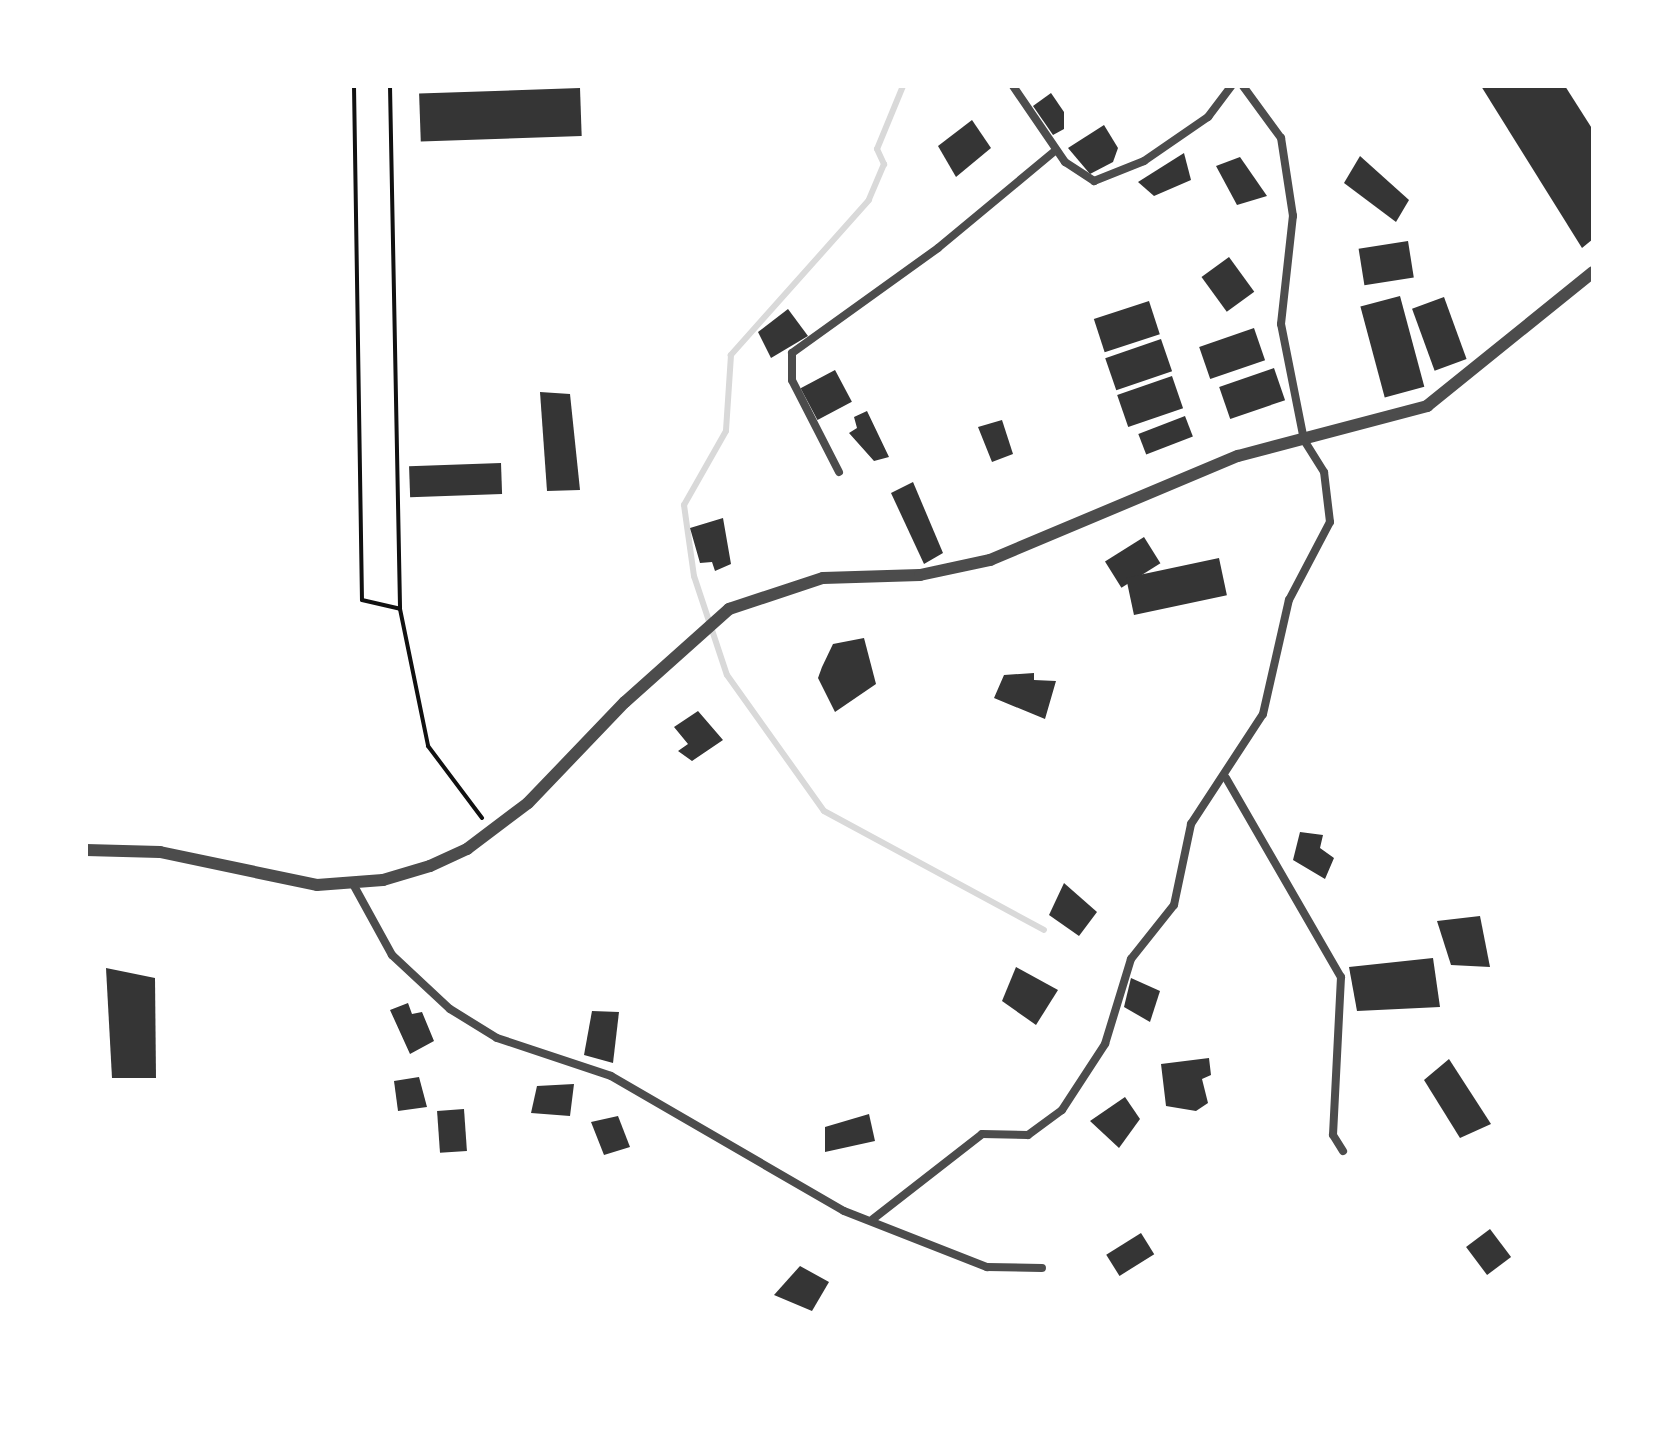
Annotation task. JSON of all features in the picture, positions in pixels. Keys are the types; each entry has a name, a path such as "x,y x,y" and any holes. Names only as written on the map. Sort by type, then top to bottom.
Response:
{"street":[{"path":"1013,86 1056,150 1094,181 1113,177 1208,117 1231,86"},
{"path":"873,1219 982,1134 1028,1135 1062,1110 1105,1044 1131,959 1174,905 1191,824 1226,778 1263,714 1289,600 1330,522 1324,472 1304,440 1281,324 1293,216 1281,138 1243,86"},
{"path":"839,472 792,380 792,353 938,248 1056,150"},
{"path":"86,850 160,852 317,885 353,884 430,866 493,833 701,630 718,618 823,578 920,575 990,560 1173,479 1427,406 1593,272"},
{"path":"1226,778 1341,977 1333,1135 1343,1151"},
{"path":"353,884 392,955 450,1009 497,1038 611,1076 676,1119 873,1219 987,1267 1042,1268"}],"path":[{"path":"354,86 362,600 400,609"},
{"path":"390,86 400,609 428,746 493,833"}],"building":[{"path":"1481,86 1565,86 1593,130 1593,239 1582,248"},
{"path":"580,88 582,136 421,142 419,94"},
{"path":"1051,93 1064,112 1064,129 1053,135 1033,106"},
{"path":"972,120 991,148 956,177 938,146"},
{"path":"1104,125 1118,148 1113,162 1090,174 1068,148"},
{"path":"1184,153 1191,180 1154,196 1138,182"},
{"path":"1360,156 1409,200 1396,222 1344,183"},
{"path":"1240,157 1267,196 1237,205 1216,166"},
{"path":"1408,241 1414,278 1364,285 1359,249"},
{"path":"1229,257 1254,292 1227,312 1201,277"},
{"path":"1400,296 1424,387 1385,397 1360,307"},
{"path":"1444,297 1467,359 1435,371 1412,309"},
{"path":"1149,301 1160,334 1105,352 1094,319"},
{"path":"788,309 808,336 771,358 758,332"},
{"path":"1254,328 1265,360 1210,379 1199,347"},
{"path":"1161,339 1172,371 1116,390 1105,358"},
{"path":"1274,368 1285,400 1230,419 1219,387"},
{"path":"835,370 852,402 817,420 801,388"},
{"path":"1172,376 1183,408 1128,427 1117,395"},
{"path":"540,392 570,394 580,490 547,491"},
{"path":"867,411 889,457 874,461 849,433 857,428 854,417"},
{"path":"1185,416 1193,437 1146,454 1138,434"},
{"path":"1002,420 1013,454 992,462 978,427"},
{"path":"501,463 502,494 410,497 409,466"},
{"path":"913,482 943,553 924,564 891,493"},
{"path":"723,518 731,564 715,571 712,562 700,563 690,528"},
{"path":"1144,537 1160,563 1121,588 1105,561"},
{"path":"1219,558 1227,595 1134,615 1126,578"},
{"path":"864,638 876,684 835,712 818,678 822,667 833,644"},
{"path":"1034,673 1034,680 1056,681 1045,719 994,698 1004,675"},
{"path":"698,711 723,740 692,761 678,751 688,744 674,727"},
{"path":"1300,832 1323,835 1320,848 1334,858 1325,879 1293,860"},
{"path":"1064,883 1097,912 1079,936 1049,915"},
{"path":"1480,916 1490,967 1451,965 1437,921"},
{"path":"1433,958 1440,1007 1357,1011 1349,967"},
{"path":"1016,967 1058,990 1036,1025 1002,1001"},
{"path":"106,968 155,978 156,1078 112,1078"},
{"path":"1131,978 1160,991 1150,1022 1124,1007"},
{"path":"408,1003 412,1014 422,1012 434,1041 410,1054 390,1010"},
{"path":"592,1011 619,1012 613,1063 584,1055"},
{"path":"1209,1058 1211,1075 1202,1079 1208,1103 1196,1111 1166,1106 1161,1064"},
{"path":"1449,1059 1491,1124 1460,1138 1424,1080"},
{"path":"419,1077 427,1107 398,1111 394,1081"},
{"path":"574,1084 570,1116 531,1113 537,1086"},
{"path":"1125,1097 1140,1119 1119,1148 1090,1121"},
{"path":"464,1109 467,1151 440,1153 437,1111"},
{"path":"869,1114 875,1141 825,1152 825,1127"},
{"path":"618,1116 630,1147 604,1155 591,1122"},
{"path":"1490,1229 1511,1257 1487,1275 1466,1247"},
{"path":"1141,1233 1154,1254 1119,1276 1106,1255"},
{"path":"800,1266 829,1282 812,1311 774,1295"}],"waterway":[{"path":"903,86 877,149 884,164 869,200 731,355 726,431 684,505 694,576 727,675 824,811 1044,930"}]}
